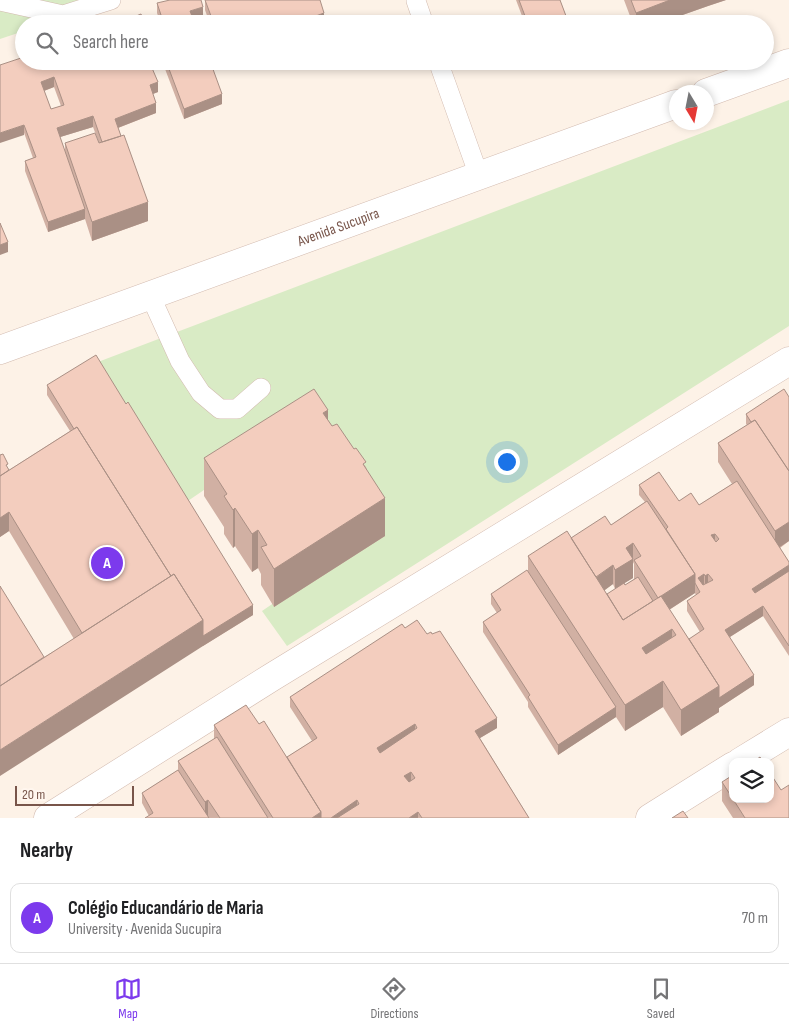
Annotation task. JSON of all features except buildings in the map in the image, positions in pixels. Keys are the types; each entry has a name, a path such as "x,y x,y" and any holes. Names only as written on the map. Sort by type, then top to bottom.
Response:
{"street":[{"path":"774,68 789,62"},
{"path":"714,90 768,70"},
{"name":"Avenida Sucupira","path":"0,350 669,107"},
{"path":"48,818 289,667 789,361"},
{"path":"747,758 789,732"},
{"path":"650,818 729,769"}],"lane":[{"path":"0,1 63,15 111,0"},
{"path":"416,1 421,15"},
{"path":"441,70 479,176"},
{"path":"150,296 180,361 201,393 220,409 237,409 261,388"}],"green space":[{"path":"0,0 105,0 66,15 15,15 15,34 0,39"},
{"path":"789,100 789,326 287,646 262,611 372,536 299,425 179,507 90,365"}],"place":[{"name":"Colégio Educandário de Maria","path":"107,563"}]}
